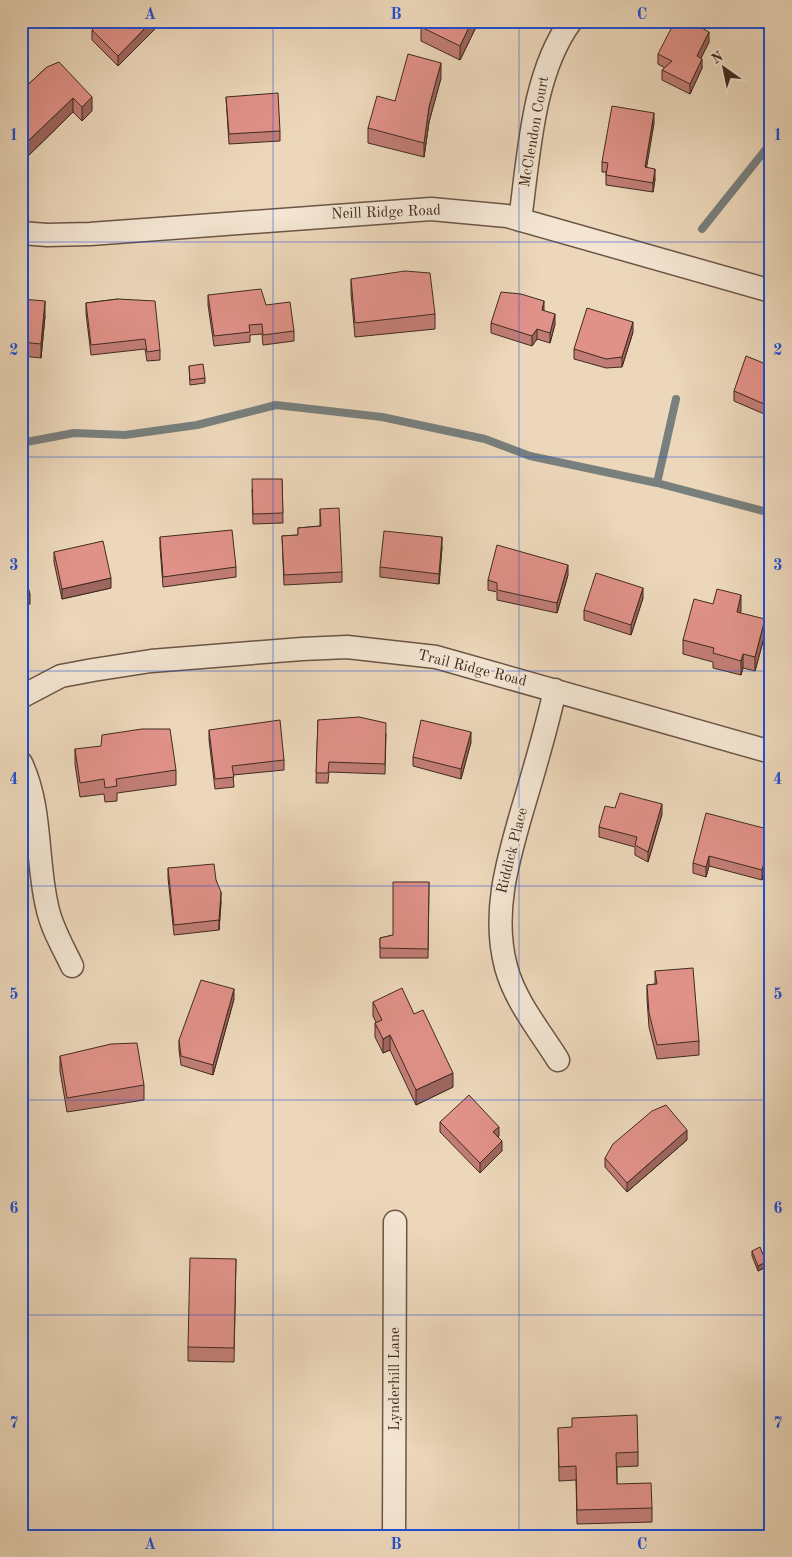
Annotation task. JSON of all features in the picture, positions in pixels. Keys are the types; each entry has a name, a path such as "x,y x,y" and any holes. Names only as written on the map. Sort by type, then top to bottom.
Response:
{"street":[{"name":"McClendon Court","path":"520,220 534,123 548,64 562,33 571,21"},
{"name":"Neill Ridge Road","path":"21,233 47,236 90,234 401,210 441,210 507,216 771,291"},
{"name":"Trail Ridge Road","path":"21,697 61,676 93,670 161,661 302,649 347,648 436,657 771,752"},
{"name":"Riddick Place","path":"555,690 549,720 508,861 500,907 500,939 507,969 521,1003 558,1060"},
{"path":"21,764 28,778 34,806 47,908 72,966"},
{"name":"Lynderhill Lane","path":"394,1536 395,1222"}],"building":[{"path":"100,21 152,21 118,56 92,30"},
{"path":"424,21 472,21 460,46 421,27"},
{"path":"675,21 689,21 709,32 697,56 702,59 690,84 662,70 672,61 658,54"},
{"path":"408,54 441,63 429,107 424,143 368,128 377,96 395,101"},
{"path":"59,62 92,97 82,107 73,98 25,144 21,140 21,91 47,67"},
{"path":"278,93 280,131 229,134 226,97"},
{"path":"612,106 654,113 645,167 655,169 653,183 606,175 608,163 602,162"},
{"path":"405,271 430,273 435,314 355,323 351,279"},
{"path":"261,289 266,305 290,302 294,331 263,335 262,324 249,325 250,332 214,336 208,295"},
{"path":"501,292 521,294 544,301 542,310 555,314 550,333 537,329 532,336 491,323"},
{"path":"21,299 45,301 41,344 21,342"},
{"path":"118,299 155,301 160,350 147,352 145,339 91,345 86,303"},
{"path":"587,308 633,322 622,357 606,359 574,349"},
{"path":"746,356 771,366 771,407 734,391"},
{"path":"203,364 205,378 190,380 189,366"},
{"path":"252,479 282,479 283,513 253,514"},
{"path":"339,508 342,572 284,575 282,536 298,535 298,528 321,526 320,509"},
{"path":"232,530 236,567 163,577 160,537"},
{"path":"384,531 442,537 439,574 380,567"},
{"path":"103,541 111,578 62,589 54,552"},
{"path":"497,545 568,565 557,603 497,590 497,583 488,580"},
{"path":"21,562 30,594 21,597"},
{"path":"596,573 643,588 631,625 584,610"},
{"path":"717,589 741,595 737,612 765,619 755,657 743,654 741,661 713,653 714,648 683,640 694,599 713,604"},
{"path":"359,717 386,723 385,764 329,762 328,773 316,773 318,720"},
{"path":"280,720 284,760 232,766 234,777 215,779 209,730"},
{"path":"421,720 471,732 461,769 413,757"},
{"path":"142,729 170,729 176,770 116,779 117,786 105,788 104,779 80,783 75,749 101,746 102,735"},
{"path":"620,793 662,804 648,852 635,845 637,837 599,827 605,806 615,808"},
{"path":"706,813 771,830 771,838 762,870 709,856 706,867 693,863"},
{"path":"214,864 216,880 221,892 219,920 174,925 168,868"},
{"path":"393,882 429,882 428,949 380,948 380,938 393,935"},
{"path":"693,968 699,1041 657,1045 649,1013 647,985 657,984 655,971"},
{"path":"201,980 234,989 213,1065 181,1056 179,1040"},
{"path":"402,988 414,1014 423,1010 453,1073 416,1090 390,1035 383,1039 375,1023 382,1020 373,1002"},
{"path":"137,1043 144,1085 67,1098 60,1056 111,1044"},
{"path":"469,1095 499,1127 493,1132 502,1141 480,1163 440,1122"},
{"path":"666,1105 687,1130 627,1183 605,1158 613,1144 652,1111"},
{"path":"760,1247 766,1262 758,1266 752,1251"},
{"path":"190,1258 236,1259 234,1348 188,1347"},
{"path":"637,1415 638,1452 616,1453 617,1484 651,1483 652,1508 577,1510 576,1466 559,1467 558,1428 572,1427 572,1418"}],"waterway":[{"path":"702,229 771,143"},
{"path":"657,483 676,399"},
{"path":"21,443 74,433 125,435 197,425 276,405 382,417 485,439 530,456 657,483 771,513"}]}
